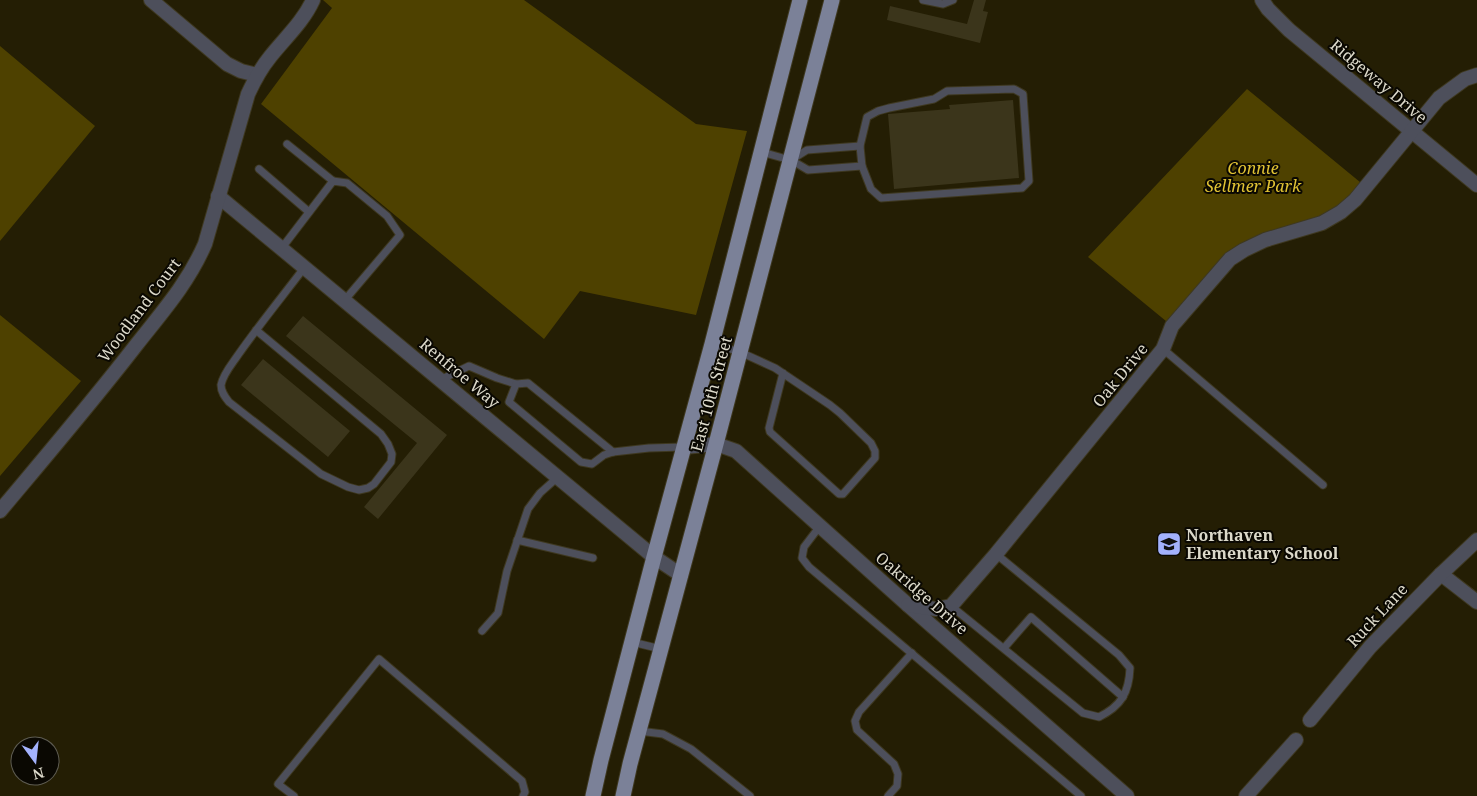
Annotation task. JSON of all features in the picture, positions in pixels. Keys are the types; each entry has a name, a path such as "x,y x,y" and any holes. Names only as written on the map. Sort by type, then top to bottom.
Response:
{"main road":[{"name":"East 10th Street","path":"592,796 654,556 712,344 800,0"},
{"name":"East 10th Street","path":"623,796 832,0"}],"street":[{"path":"151,0 227,64 241,71 257,75"},
{"name":"Woodland Court","path":"0,511 122,363 185,282 205,244 248,94 257,75 302,19 313,0"},
{"name":"Ridgeway Drive","path":"1262,0 1268,10 1289,30 1477,184"},
{"name":"Oak Drive","path":"951,606 996,554 1163,349 1172,326 1230,259 1264,240 1322,223 1341,212 1356,200 1439,98 1465,80 1477,75"},
{"name":"Renfroe Way","path":"218,196 654,556 681,575"},
{"name":"Oakridge Drive","path":"684,447 716,444 736,451 1127,796"},
{"name":"Ruck Lane","path":"1310,720 1370,647 1477,540"},
{"path":"1441,574 1477,602"},
{"path":"908,604 936,609 951,606"},
{"path":"1246,796 1296,740"}],"lane":[{"path":"923,0 943,4 953,0"},
{"path":"1014,89 1023,94 1029,181 1022,188 881,198 871,190 862,166 860,146 867,117 878,111 934,99 947,91 1014,89"},
{"path":"287,144 333,181 347,183 387,216 400,234 344,301"},
{"path":"791,160 807,150 860,146"},
{"path":"762,152 791,160 808,170 862,166"},
{"path":"259,169 309,212"},
{"path":"281,249 333,181"},
{"path":"256,330 380,434 388,444 392,454 391,462 374,484 359,490 348,487 321,474 229,402 222,393 221,386 224,375 256,330 304,268"},
{"path":"712,344 740,352 783,373 840,413 871,443 875,451 875,458 843,494 839,494 770,432 769,428 783,373"},
{"path":"1163,349 1323,485"},
{"path":"440,380 468,366 516,384 528,383 613,452"},
{"path":"516,384 509,402 581,462 592,464 604,455 613,452 684,447"},
{"path":"482,631 498,613 508,571 528,509 540,493 558,477"},
{"path":"820,526 804,547 802,558 816,573 1081,796"},
{"path":"517,540 593,558"},
{"path":"951,606 1083,713 1099,717 1109,712 1123,697 1130,684 1130,668 1119,655 996,554"},
{"path":"1004,648 1031,617 1123,697"},
{"path":"632,642 661,648"},
{"path":"888,796 897,786 898,774 894,764 857,730 855,721 859,712 912,653"},
{"path":"294,796 278,784 379,659 522,781 525,792 524,796"},
{"path":"639,731 663,734 691,750 750,796"}],"green space":[{"path":"323,0 524,0 696,124 747,131 696,315 580,291 544,339 261,104 332,8"},
{"path":"0,46 95,126 0,241"},
{"name":"Connie Sellmer Park","path":"1247,89 1366,187 1322,223 1264,240 1212,279 1172,326 1088,257"},
{"path":"0,315 81,381 0,476"}],"building":[{"path":"974,0 986,0 983,11 988,12 980,43 887,20 890,6 967,24"},
{"path":"1013,100 1019,178 894,189 888,114 950,109 949,105"},
{"path":"303,316 447,435 378,519 364,507 417,443 286,336"},
{"path":"263,359 350,431 328,457 241,385"}],"place":[{"name":"Northaven Elementary School","path":"1169,544"}]}
